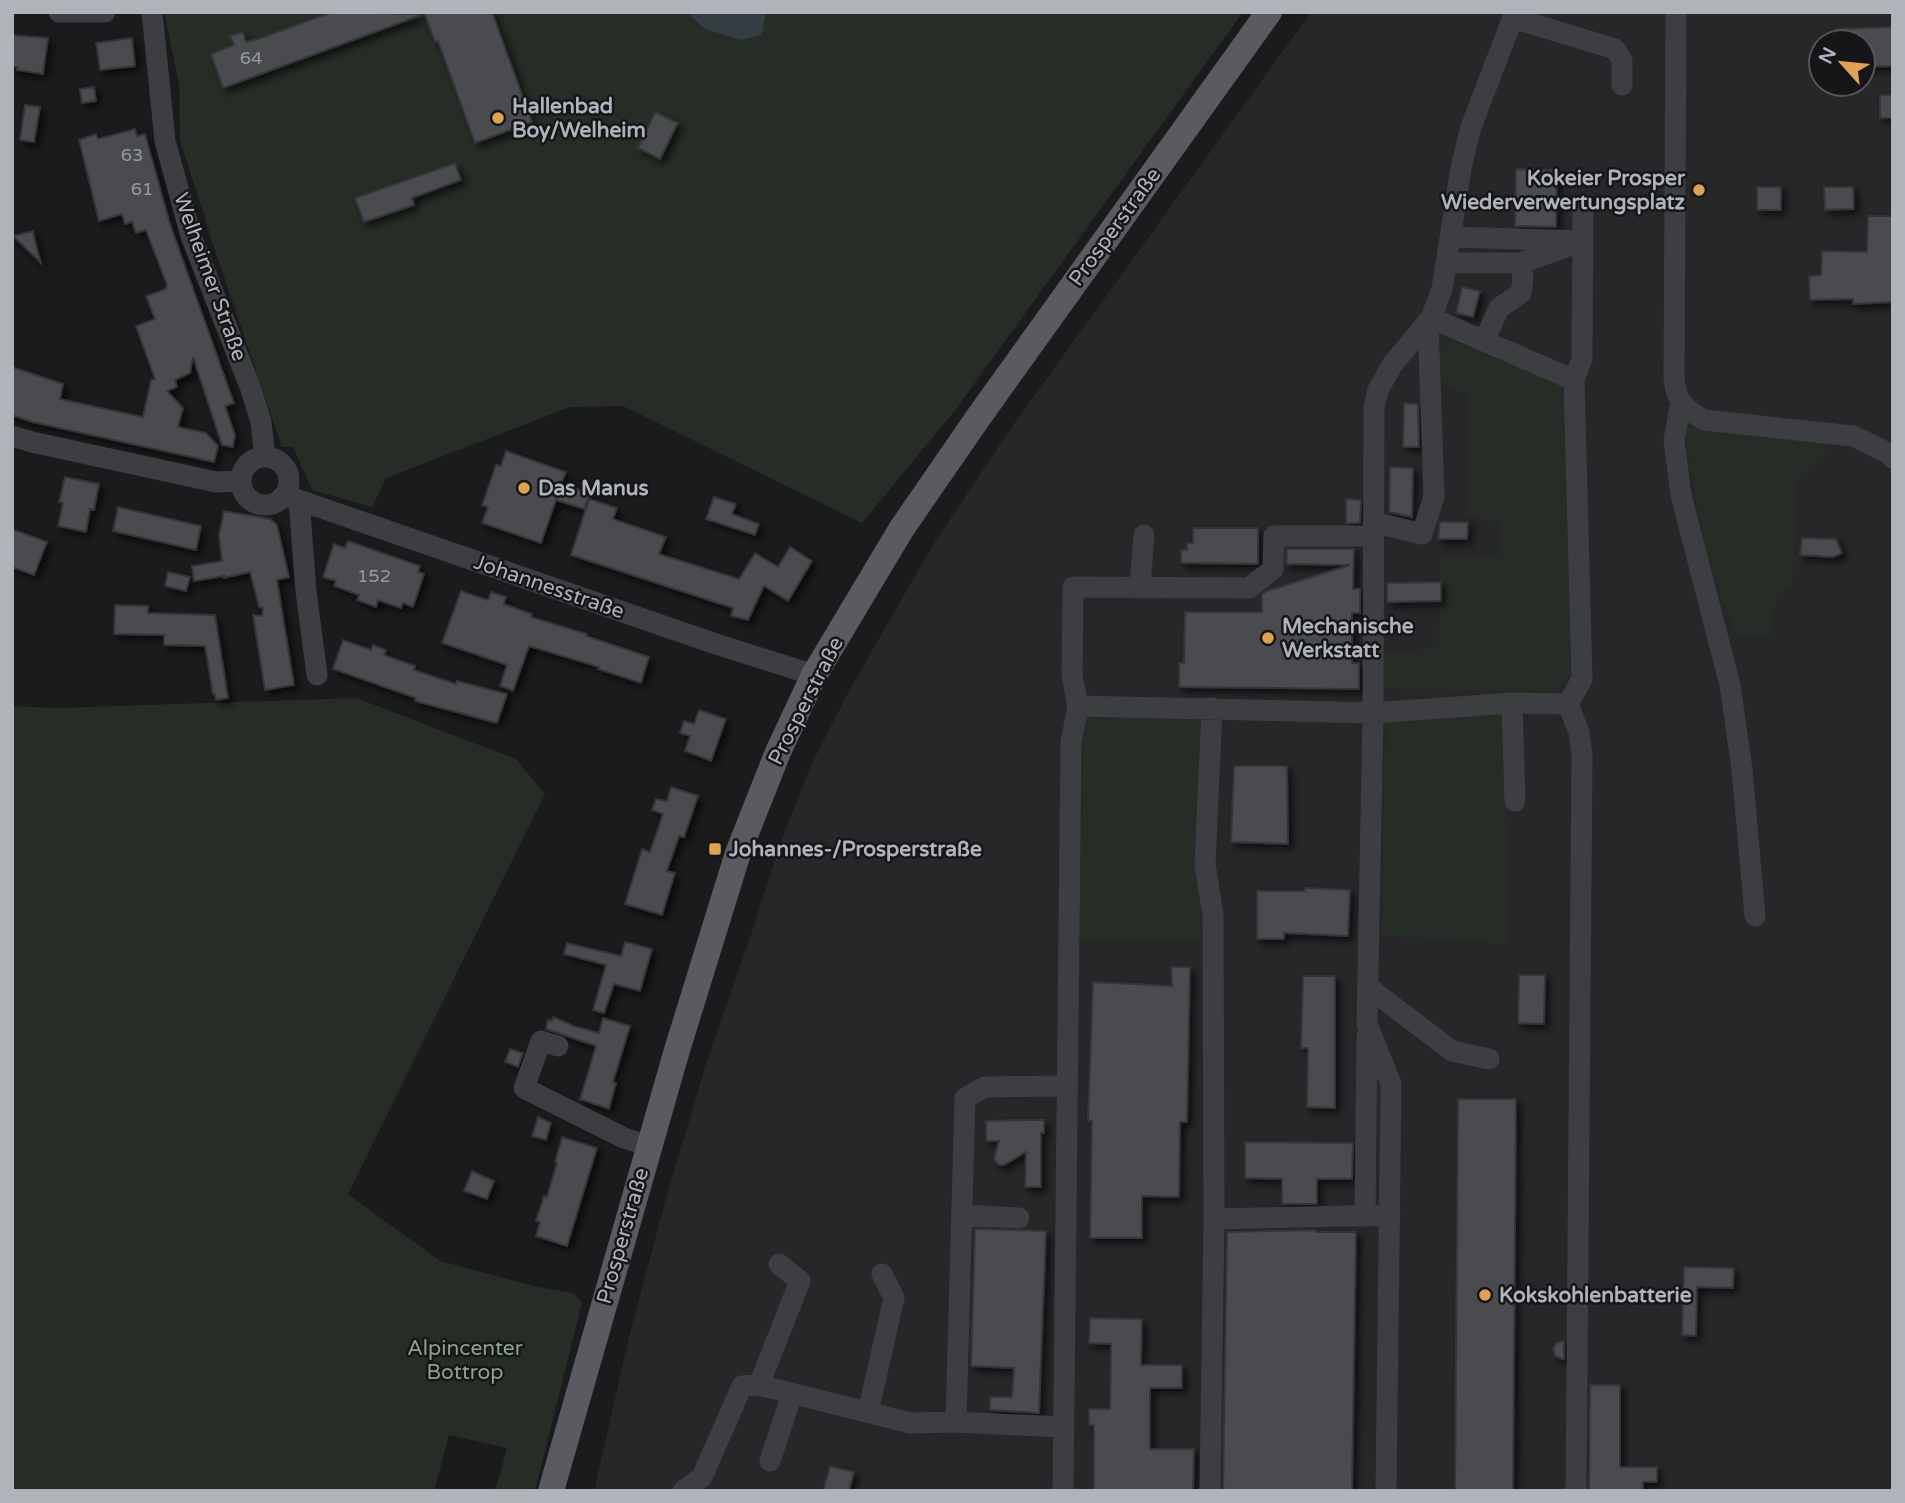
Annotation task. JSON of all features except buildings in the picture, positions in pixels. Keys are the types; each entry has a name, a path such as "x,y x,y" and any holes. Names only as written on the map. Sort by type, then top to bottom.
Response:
{"main road":[{"name":"Prosperstraße","path":"551,1491 649,1146 738,853 778,752 814,675 918,506 1269,12"}],"street":[{"path":"59,12 105,12"},
{"name":"Welheimer Straße","path":"152,12 165,141 191,236 251,389 261,422 265,457"},
{"path":"1676,12 1676,396 1687,410 1704,420 1853,436 1893,458"},
{"path":"1365,1216 1373,713 1374,407 1378,390 1392,365 1429,319 1442,289 1461,169 1471,127 1514,15 1615,49 1622,60 1622,85"},
{"path":"1576,1491 1582,755 1569,704 1582,679 1574,380 1582,359 1583,205"},
{"path":"1450,237 1583,241"},
{"path":"1446,262 1521,263 1583,241"},
{"path":"1484,341 1499,308 1521,293 1521,263"},
{"path":"1429,319 1574,380"},
{"path":"1063,1491 1071,743 1079,706 1072,676 1073,587 1249,588 1273,569 1274,536 1373,529 1422,534 1434,497 1429,319"},
{"path":"1681,402 1674,440 1681,495 1730,685 1742,769 1755,916"},
{"path":"12,436 216,481 241,481 248,464 265,457 274,459 286,470 289,479 317,674"},
{"name":"Johannesstraße","path":"241,481 246,495 258,504 272,504 292,498 700,639 814,675"},
{"path":"1140,586 1144,535"},
{"path":"1079,706 1373,713 1512,703 1569,704"},
{"path":"1512,703 1515,801"},
{"path":"1210,1491 1214,1219 1213,915 1205,863 1213,708"},
{"path":"1368,987 1452,1051 1489,1059"},
{"path":"1367,1024 1391,1084 1386,1491"},
{"path":"558,1046 541,1041 524,1088 624,1138 649,1146"},
{"path":"956,1422 965,1098 985,1087 1067,1086"},
{"path":"962,1215 1020,1218"},
{"path":"1214,1219 1390,1215"},
{"path":"759,1385 800,1281 779,1264"},
{"path":"868,1412 894,1298 882,1275"},
{"path":"683,1491 702,1477 742,1386 759,1385 910,1423 956,1422 1063,1427"},
{"path":"771,1461 792,1394"}],"shaded area":[{"path":"687,12 766,12 762,35 741,40 705,29"},
{"path":"1311,12 1893,12 1893,1491 594,1491 630,1333 667,1195 707,1061 781,841 812,763 849,691 931,548 1011,428"}],"green space":[{"path":"164,12 1243,12 956,409 862,523 623,406 570,407 386,478 372,507 312,490 293,447 282,447 180,140 179,84"},
{"path":"1442,338 1569,386 1576,669 1551,693 1383,688 1383,652 1439,648 1441,555 1499,556 1500,522 1467,516 1467,395 1439,381"},
{"path":"1685,426 1830,442 1820,459 1799,476 1792,585 1778,593 1769,637 1736,634 1726,609 1702,532"},
{"name":"Alpincenter Bottrop","path":"356,698 516,759 545,794 348,1194 440,1261 538,1287 574,1293 582,1303 535,1491 495,1491 507,1448 449,1435 434,1491 12,1491 12,706 59,708"},
{"path":"1199,710 1202,941 1075,940 1086,712"},
{"path":"1386,711 1505,711 1507,944 1381,935"}],"place":[{"name":"Hallenbad Boy/Welheim","path":"498,118"},
{"name":"Kokeier Prosper Wiederverwertungsplatz","path":"1699,190"},
{"name":"Das Manus","path":"524,488"},
{"name":"Mechanische Werkstatt","path":"1268,638"},
{"name":"Johannes-/Prosperstraße","path":"715,849"},
{"name":"Kokskohlenbatterie","path":"1485,1295"}]}
